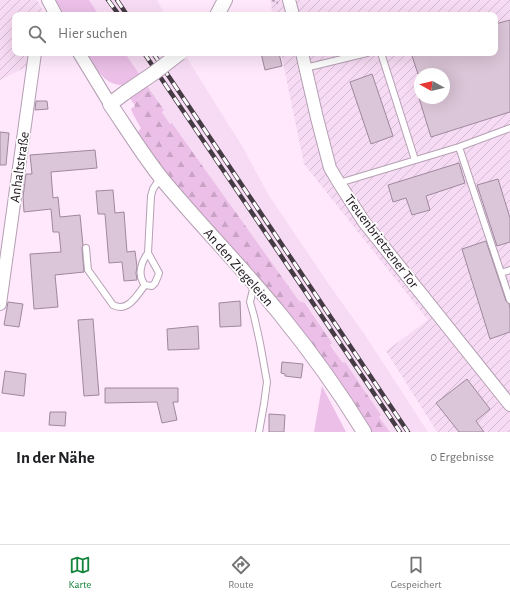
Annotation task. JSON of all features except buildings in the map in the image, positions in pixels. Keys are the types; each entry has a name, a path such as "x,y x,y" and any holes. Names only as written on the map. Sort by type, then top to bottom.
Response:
{"street":[{"path":"48,0 54,12"},
{"path":"219,12 225,0"},
{"path":"289,0 292,12"},
{"name":"Anhaltstraße","path":"0,304 35,56"},
{"path":"81,56 110,104 176,56"},
{"name":"Treuenbrietzener Tor","path":"303,56 330,168 364,222 510,405"},
{"name":"An den Ziegeleien","path":"110,104 161,178 279,313 300,340 349,408 364,432"}],"lane":[{"path":"305,68 355,56"},
{"path":"383,56 415,160"},
{"path":"339,183 459,147 510,128"},
{"path":"459,147 510,300"},
{"path":"145,285 152,286 155,283 159,272 148,253 151,192 161,178"},
{"path":"86,248 88,270 113,305 117,307 127,306 145,285"},
{"path":"145,285 142,279 141,264 148,253"},
{"path":"501,273 510,270"},
{"path":"254,284 250,302 260,343 266,382 259,432"}],"shaded area":[{"path":"0,0 37,0 42,12 12,12 12,56 30,56 28,66 0,80"},
{"path":"89,0 157,0 163,12 97,12"},
{"path":"270,0 510,0 510,432 437,432 386,351 428,320 304,164 282,56 498,56 498,12 272,12"},
{"path":"127,56 186,56 242,146 268,194 365,335 428,432 390,432 379,417 381,415 345,362 343,363 330,344 332,343 306,303 299,302 172,123 170,124 162,111 164,110"}],"green space":[{"path":"54,0 89,0 97,12 61,12"},
{"path":"89,56 127,56 150,90 144,93 134,104 120,84 114,84 108,81 96,68"},
{"path":"150,90 164,110 162,112 170,124 172,123 299,301 305,303 332,343 330,345 343,363 345,362 381,415 379,417 390,432 370,432 164,173 138,132 141,128 131,109 135,106 134,104 144,93"},
{"path":"322,386 346,432 314,432"}],"railway":[{"path":"108,0 117,12"},
{"path":"117,0 125,12"},
{"path":"146,56 400,432"},
{"path":"155,56 408,432"}]}
